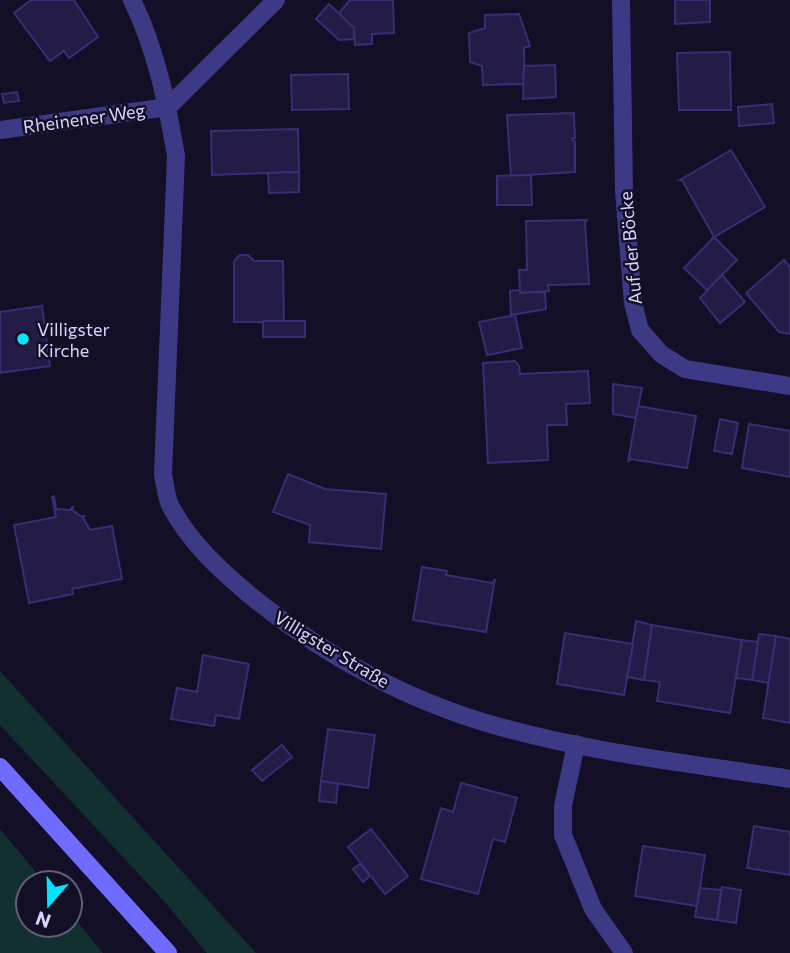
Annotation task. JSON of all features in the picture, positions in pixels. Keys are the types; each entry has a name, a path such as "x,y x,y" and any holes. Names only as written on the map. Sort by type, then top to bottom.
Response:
{"main road":[{"path":"0,766 168,953"}],"street":[{"name":"Villigster Straße","path":"132,0 144,24 167,107 176,156 163,474 169,503 214,565 287,626 362,671 429,703 507,729 576,744 790,779"},
{"path":"167,107 276,0"},
{"name":"Auf der Böcke","path":"621,0 624,191 633,303 640,330 661,354 685,369 790,386"},
{"name":"Rheinener Weg","path":"0,130 167,107"},
{"path":"576,744 563,806 563,835 593,909 624,953"}],"green space":[{"path":"0,671 256,953 207,953 164,901 0,725"},
{"path":"0,829 33,869 14,869 14,939 84,939 84,930 103,953 0,953"}],"building":[{"path":"31,0 74,0 98,37 69,58 64,51 50,61 14,13"},
{"path":"350,0 393,0 394,33 372,34 372,44 355,45 354,28 338,14"},
{"path":"675,0 710,0 710,22 675,24"},
{"path":"329,4 354,28 354,39 339,40 316,19"},
{"path":"519,14 530,46 524,48 525,84 483,85 482,66 470,62 469,33 485,28 485,15"},
{"path":"730,52 731,110 679,110 677,53"},
{"path":"555,65 556,97 523,99 524,66"},
{"path":"348,74 349,109 292,110 291,75"},
{"path":"17,92 19,101 4,103 2,94"},
{"path":"772,104 774,123 739,126 738,107"},
{"path":"574,113 575,138 572,138 575,142 575,172 511,176 507,115"},
{"path":"298,129 299,172 212,175 211,131"},
{"path":"731,150 765,207 714,237 680,180"},
{"path":"299,172 299,192 269,193 268,173"},
{"path":"531,175 532,205 497,205 497,176"},
{"path":"587,220 589,284 548,285 549,291 520,293 519,270 527,270 526,221"},
{"path":"714,237 737,260 707,290 684,268"},
{"path":"240,255 248,255 254,261 283,261 284,322 234,322 234,261"},
{"path":"784,260 790,267 790,334 779,332 746,293"},
{"path":"722,275 745,302 720,323 700,298"},
{"path":"520,290 520,293 545,292 546,309 511,315 510,291"},
{"name":"Villigster Kirche","path":"42,306 50,366 0,373 0,312"},
{"path":"515,315 522,348 487,355 479,322"},
{"path":"263,321 305,321 305,337 263,337"},
{"path":"515,361 520,374 588,371 590,403 566,404 567,425 547,425 548,460 488,463 483,363"},
{"path":"613,384 642,388 636,418 613,414"},
{"path":"638,406 696,416 687,468 631,459 628,461"},
{"path":"720,419 738,423 732,454 714,451"},
{"path":"749,424 790,431 790,477 742,468"},
{"path":"288,474 325,489 386,494 381,549 309,542 310,525 273,512"},
{"path":"54,496 56,509 70,510 73,506 72,510 82,517 85,515 83,518 90,530 112,526 122,579 72,589 73,594 29,603 14,525 56,517"},
{"path":"422,567 447,571 446,575 492,583 495,579 486,632 413,620"},
{"path":"636,621 652,625 644,680 627,677"},
{"path":"652,625 742,640 730,713 657,701 660,682 644,680"},
{"path":"565,633 633,644 624,695 557,684"},
{"path":"759,634 776,636 769,683 752,680"},
{"path":"776,636 790,639 790,723 763,718"},
{"path":"742,640 758,642 752,680 736,678"},
{"path":"203,655 249,664 239,719 216,715 214,726 171,719 177,688 197,692"},
{"path":"328,729 375,735 368,788 321,781"},
{"path":"282,745 292,757 262,781 252,770"},
{"path":"321,781 338,784 336,803 319,801"},
{"path":"461,783 517,798 505,842 493,839 478,894 421,879 441,808 453,812"},
{"path":"754,826 790,832 790,875 747,868"},
{"path":"371,829 408,876 385,894 348,847"},
{"path":"643,846 705,855 697,906 635,896"},
{"path":"360,864 370,876 363,882 353,869"},
{"path":"722,887 741,890 736,923 717,920"},
{"path":"700,888 721,890 717,920 695,917"}],"place":[{"name":"Villigster Kirche","path":"23,339"}]}
